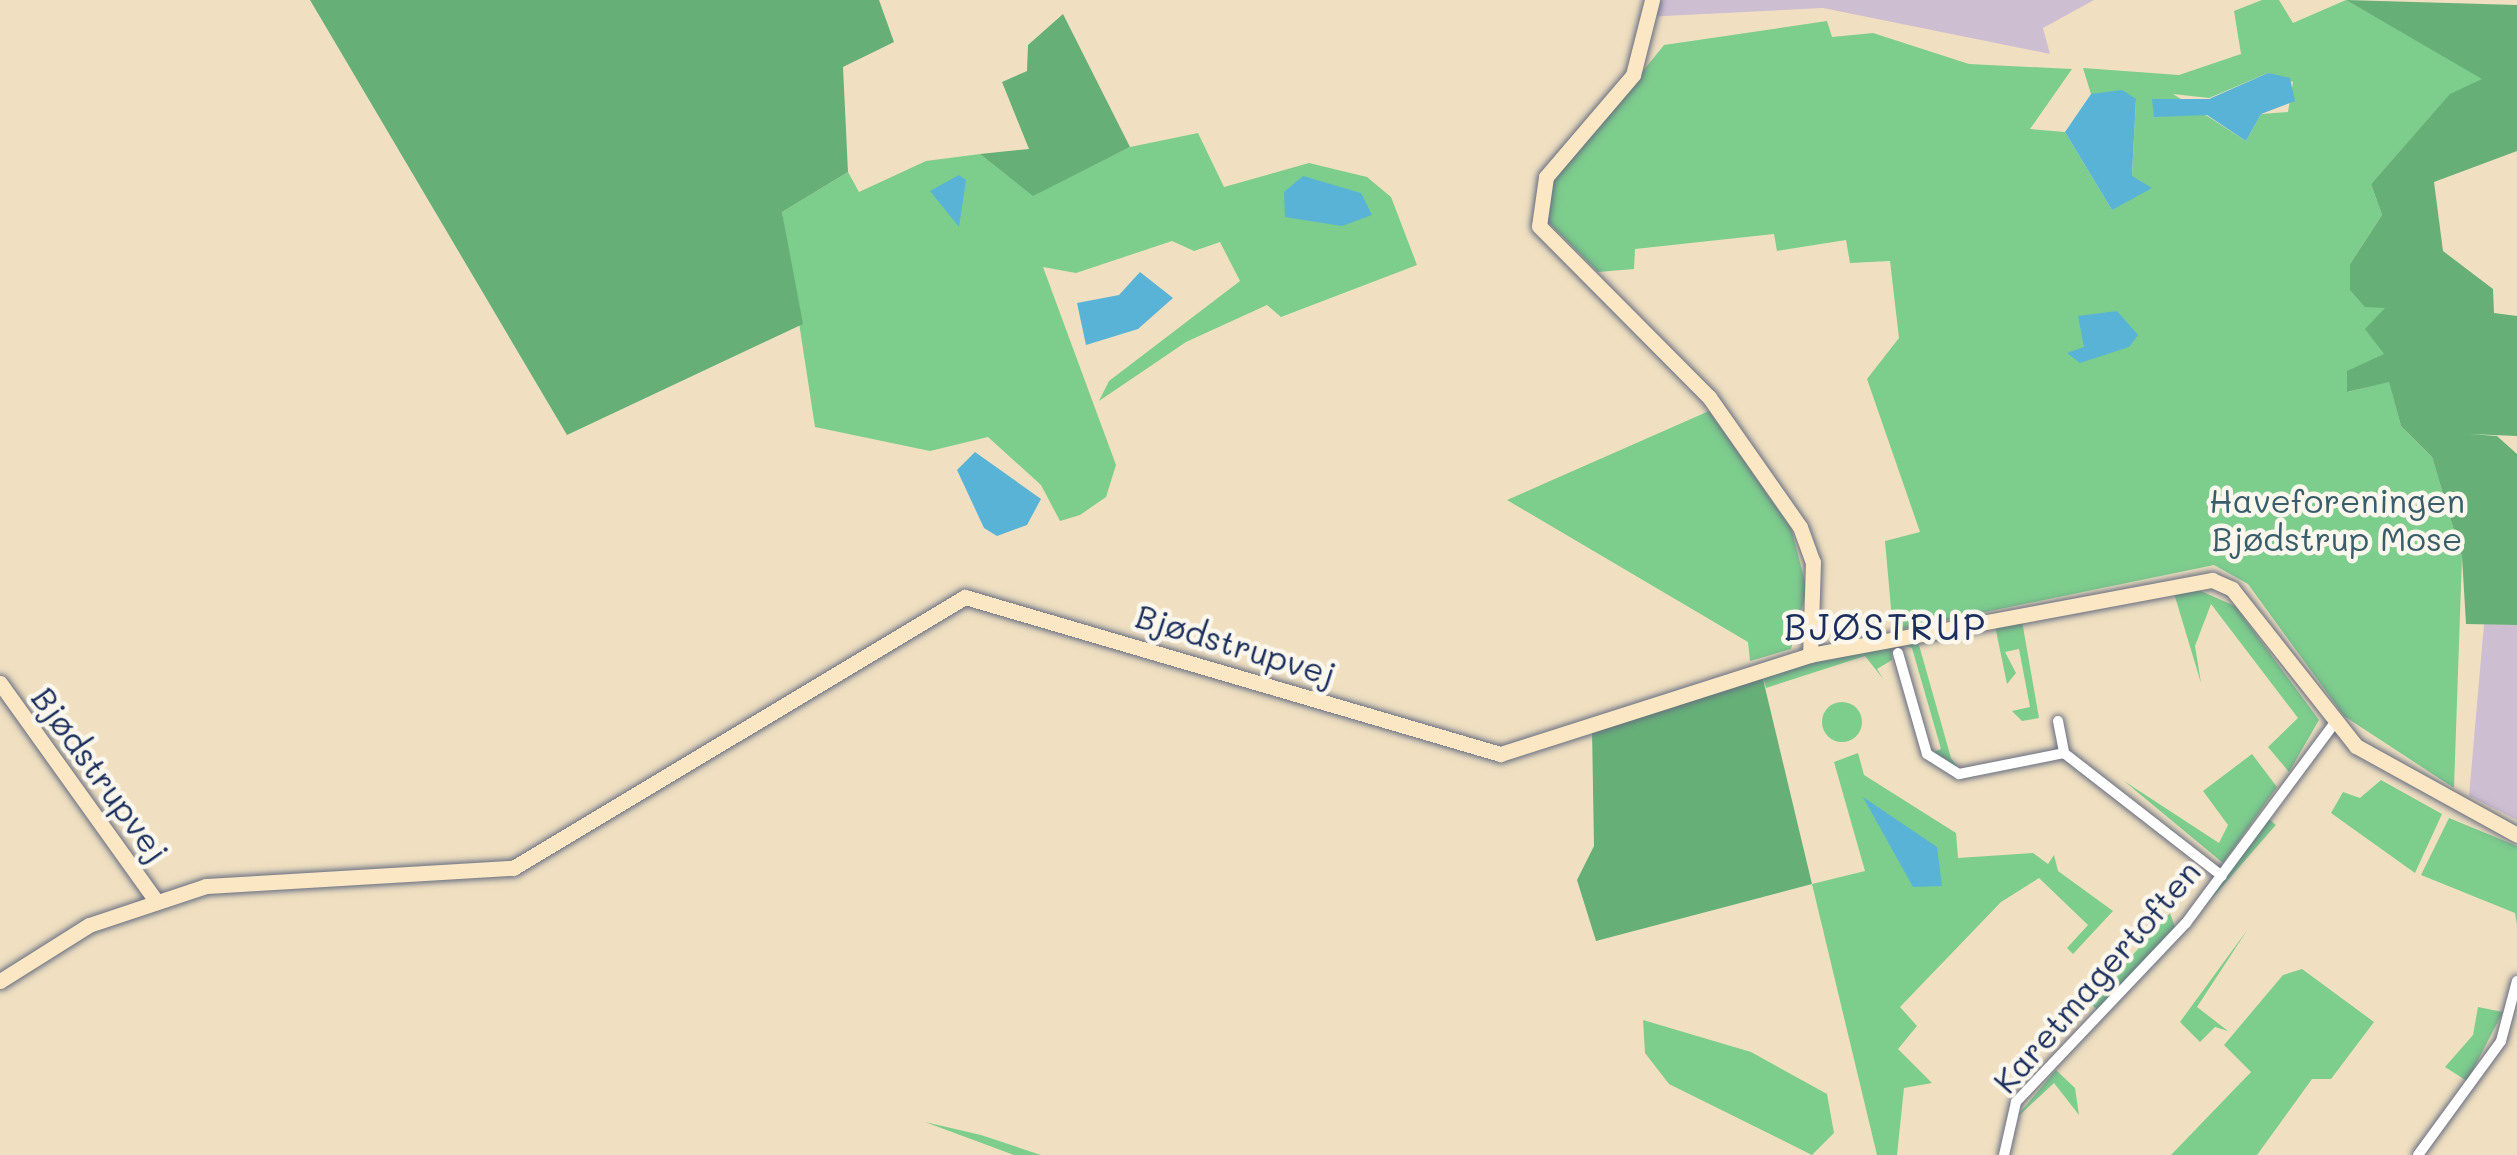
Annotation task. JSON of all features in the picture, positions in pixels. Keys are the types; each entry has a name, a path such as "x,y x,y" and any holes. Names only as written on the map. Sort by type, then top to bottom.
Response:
{"street":[{"path":"1652,0 1634,75 1546,177 1539,226 1709,397 1800,527 1813,562 1810,655"},
{"name":"Bjødstrupvej","path":"0,683 154,898 239,882 513,868 965,597 1235,669 1485,754 1810,655 2212,580 2232,589 2333,725 2410,784 2517,836"},
{"path":"1898,653 1927,754 1959,774 2064,753"},
{"path":"2058,721 2064,753 2222,876"},
{"name":"Karetmagertoften","path":"2004,1155 2016,1102 2222,876 2333,725"},
{"path":"0,981 34,953 154,898"},
{"path":"2418,1155 2501,1041 2517,981"}],"shaded area":[{"path":"1646,0 2094,0 2043,28 2050,54 1823,8 1644,17"},
{"path":"2484,624 2517,625 2517,820 2469,796"}],"green space":[{"path":"310,0 879,0 894,42 843,67 848,172 782,212 803,324 567,435"},
{"name":"Haveforeningen Bjødstrup Mose","path":"2262,0 2279,0 2293,23 2346,0 2484,79 2432,115 2371,184 2382,215 2350,264 2386,307 2385,355 2348,392 2389,381 2401,426 2432,457 2462,557 2454,788 2344,716 2248,584 2214,565 1893,631 1885,541 1920,532 1867,379 1899,338 1890,261 1850,263 1846,240 1777,251 1774,234 1635,249 1634,269 1598,272 1547,221 1553,182 1664,45 1827,21 1832,37 1873,33 1969,64 2072,69 2030,129 2065,132 2112,210 2132,177 2136,99 2091,94 2083,68 2179,75 2241,54 2234,11","holes":["2268,73 2293,82 2288,112 2261,114 2246,141 2173,94 2209,98","2117,311 2113,351 2084,348 2090,318"]},
{"path":"2346,0 2517,5 2517,151 2434,182 2443,251 2493,289 2494,313 2517,316 2517,436 2469,434 2497,436 2517,454 2517,625 2466,624 2462,557 2432,457 2401,426 2389,382 2347,392 2347,371 2384,354 2365,329 2385,308 2365,307 2350,290 2350,264 2382,215 2371,184 2450,94 2482,79"},
{"path":"1063,14 1130,147 1033,196 980,154 1029,149 1002,82 1027,71 1028,45"},
{"path":"1198,133 1224,187 1309,163 1367,177 1391,197 1417,265 1281,317 1267,305 1186,342 1099,401 1109,381 1240,281 1220,242 1194,251 1172,241 1076,273 1043,267 1116,465 1106,497 1080,515 1060,521 1041,485 988,437 930,451 815,427 782,212 848,172 859,192 926,161 980,154 1033,195 1130,147"},
{"path":"1709,411 1791,528 1807,589 1791,649 1750,661 1748,642 1507,500"},
{"path":"2194,588 2235,606 2319,720 2289,772 2268,747 2298,718 2211,604 2195,646 2201,683 2173,590"},
{"path":"2022,621 2039,718 2022,721 2012,711 2030,707 2019,649 2005,652 2016,673 2007,684 1995,626"},
{"path":"1917,638 1951,758 1959,769 1931,753 1941,749 1912,648 1895,642"},
{"path":"1891,642 1892,660 1877,669 1884,680 1865,656 1766,688 1762,675 1790,664"},
{"path":"1762,675 1812,884 1596,941 1577,880 1594,846 1592,730"},
{"path":"1842,702 1856,708 1862,722 1856,736 1842,742 1828,736 1822,722 1828,708"},
{"path":"1858,753 1864,775 1956,833 1958,858 2033,853 2048,864 2054,855 2058,871 2113,911 2073,954 2067,948 2088,925 2039,878 2001,902 1900,1007 1917,1026 1898,1049 1932,1083 1904,1088 1897,1155 1877,1155 1812,884 1865,871 1834,762"},
{"path":"2252,754 2277,787 2223,863 2124,781 2219,843 2228,825 2203,791"},
{"path":"2381,780 2442,814 2415,873 2331,813 2343,792 2360,798"},
{"path":"2449,818 2517,846 2517,925 2515,913 2421,875"},
{"path":"2269,819 2276,825 2191,923 2184,917"},
{"path":"2170,913 2175,927 2098,1011 2090,1003"},
{"path":"2248,929 2197,1007 2228,1031 2215,1027 2200,1042 2180,1022"},
{"path":"2302,969 2374,1022 2331,1079 2312,1079 2257,1155 2171,1155 2251,1072 2224,1045 2283,975"},
{"path":"2478,1007 2503,1012 2467,1081 2445,1067 2473,1035"},
{"path":"1643,1020 1751,1052 1827,1094 1834,1133 1812,1155 1669,1084 1645,1053"},
{"path":"2056,1070 2075,1088 2079,1115 2054,1083 2013,1121"},
{"path":"925,1122 981,1135 1041,1155 1014,1155"}],"water":[{"path":"2268,73 2290,78 2295,101 2261,114 2246,141 2207,115 2154,117 2152,99 2209,99"},
{"path":"2122,90 2136,99 2132,176 2152,188 2112,210 2065,132 2091,94"},
{"path":"959,175 966,180 959,227 930,191"},
{"path":"1303,176 1361,193 1372,215 1342,226 1285,217 1284,192"},
{"path":"1140,272 1173,298 1138,329 1086,345 1077,303 1119,295"},
{"path":"2117,311 2138,335 2129,347 2080,363 2067,353 2084,347 2078,316"},
{"path":"975,452 1041,499 1027,525 997,536 984,528 957,470"},
{"path":"1863,797 1937,847 1942,886 1913,887"}],"district":[{"name":"BJØSTRUP","path":"1886,626"}]}
